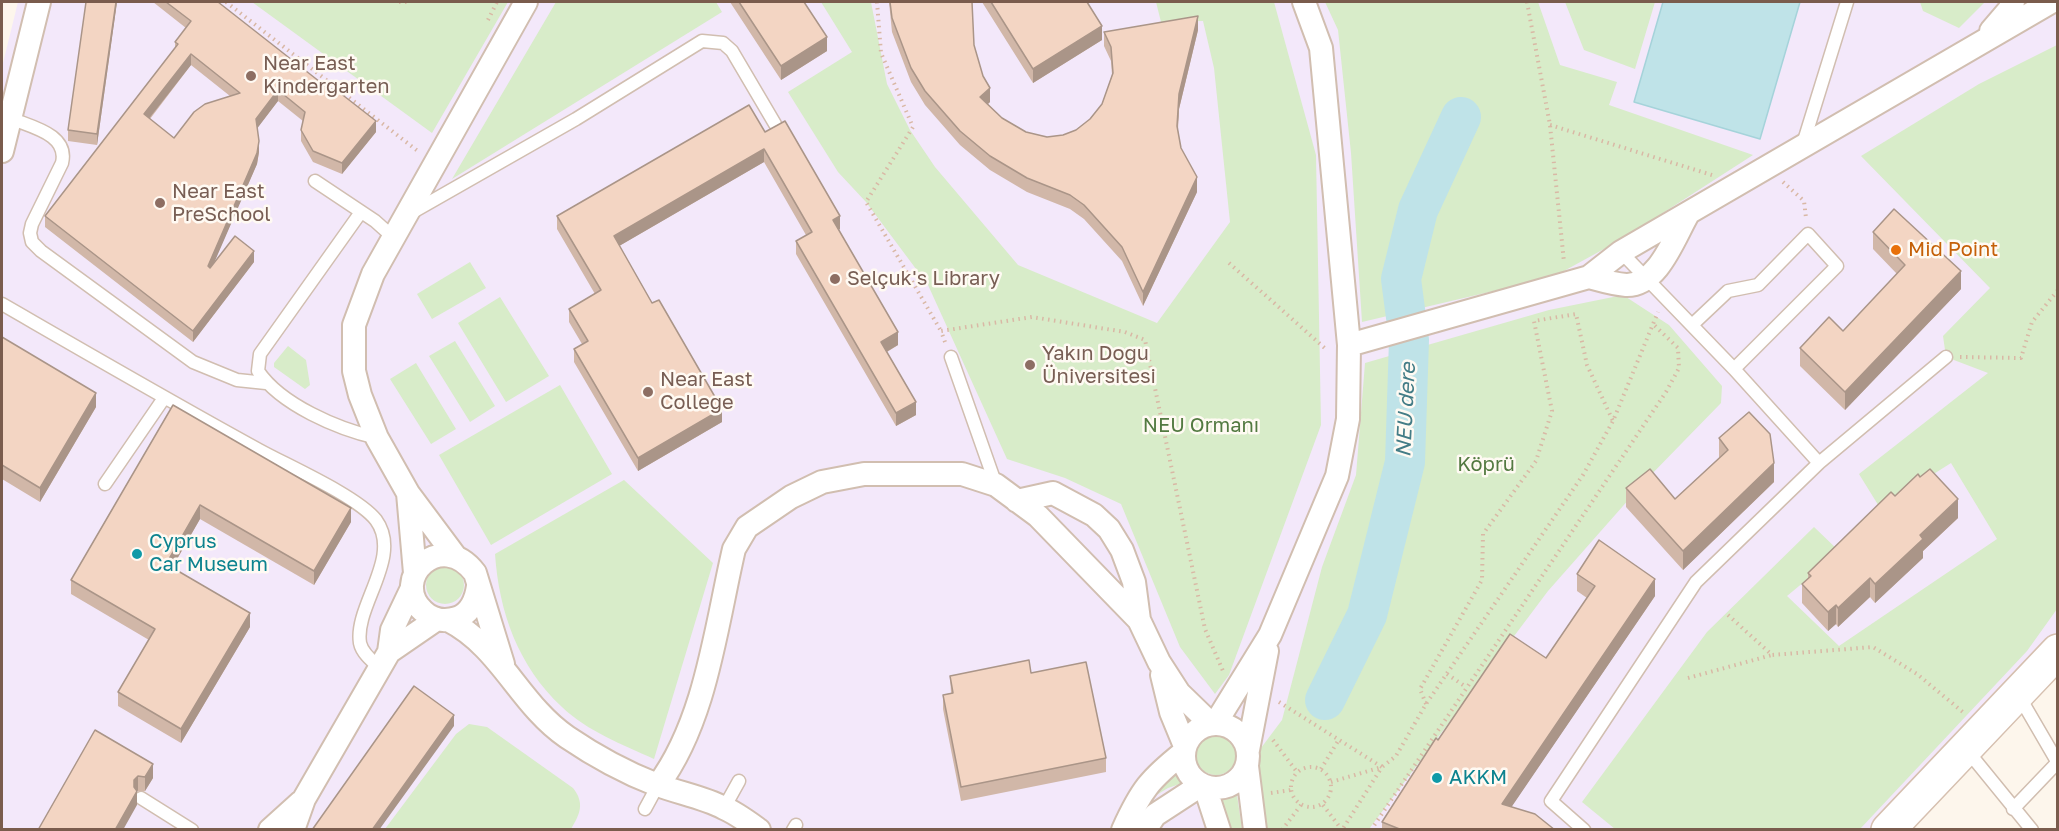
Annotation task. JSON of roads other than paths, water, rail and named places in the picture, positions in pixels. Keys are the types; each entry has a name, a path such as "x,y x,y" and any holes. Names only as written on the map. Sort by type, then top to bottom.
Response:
{"main road":[{"path":"1888,830 2058,651"}],"street":[{"path":"2,151 39,2"},
{"path":"504,666 499,643 471,568 455,556 408,493 377,438 360,395 354,371 354,324 373,273 526,2"},
{"path":"1213,724 1270,635 1337,476 1348,419 1338,348 1321,48 1304,2"},
{"path":"1980,43 2009,10 2013,2"},
{"path":"1338,348 1588,277 1621,252 1742,184 2051,2"},
{"path":"1588,277 1627,285 1647,279 1658,266 1689,212"},
{"path":"658,785 673,764 698,706 734,549 747,527 791,497 822,483 864,474 962,474 996,485 1038,516 1138,620 1159,662 1179,693 1213,724"},
{"path":"408,493 414,580 419,608 478,639 504,666 517,687 538,712 564,735 596,756 658,785 724,808 759,830"},
{"path":"1017,501 1053,493 1094,515 1110,529 1122,550 1134,582 1138,620"},
{"path":"293,830 304,799 384,660 393,630 421,565 437,555 455,556"},
{"path":"384,660 443,620 460,617 470,609 477,598 478,586"},
{"path":"1144,830 1155,814 1203,786 1215,788 1235,782 1247,758 1270,635"},
{"path":"1159,662 1171,712 1184,749 1187,771 1203,786 1219,830"},
{"path":"1123,830 1140,793 1184,749 1195,731 1213,724 1226,725 1236,731 1247,758 1255,830"},
{"path":"270,830 304,799"}],"lane":[{"path":"1802,148 1846,2"},
{"path":"407,215 576,119 702,41 723,44 732,51 776,124"},
{"path":"10,118 53,136 61,144 64,154 62,164 32,224 30,233 32,242 66,271 193,362 237,380 266,383"},
{"path":"315,181 361,212 393,238"},
{"path":"361,212 260,354 258,371 266,383 284,397 332,423 353,432 377,438"},
{"path":"1692,325 1728,291 1758,285 1808,234 1837,266 1734,369"},
{"path":"1621,252 1734,369 1819,463"},
{"path":"2,304 164,398 339,494 375,519 382,532 381,565 360,629 361,645 384,660"},
{"path":"951,357 996,485"},
{"path":"1584,830 1551,801 1696,582 1819,463 1946,357"},
{"path":"105,484 164,398"},
{"path":"2013,809 2057,763 2017,693"},
{"path":"1974,738 2013,809 2031,829"},
{"path":"724,808 739,781"},
{"path":"645,809 658,785"},
{"path":"141,798 192,830"}],"water":[{"path":"1663,2 1800,2 1760,139 1634,102"}],"waterway":[{"name":"NEU dere","path":"1325,700 1367,615 1405,462 1409,340 1401,279 1418,210 1461,117"}],"place":[{"name":"Near East Kindergarten","path":"251,76"},
{"name":"Near East PreSchool","path":"160,203"},
{"name":"Mid Point","path":"1896,250"},
{"name":"Selçuk's Library","path":"835,279"},
{"name":"Yakın Doğu Üniversitesi","path":"1030,365"},
{"name":"Near East College","path":"648,392"},
{"name":"Cyprus Car Museum","path":"137,554"},
{"name":"AKKM","path":"1437,778"}],"park label":[{"name":"NEU Ormanı","path":"1201,426"},
{"name":"Köprü","path":"1486,465"}]}
